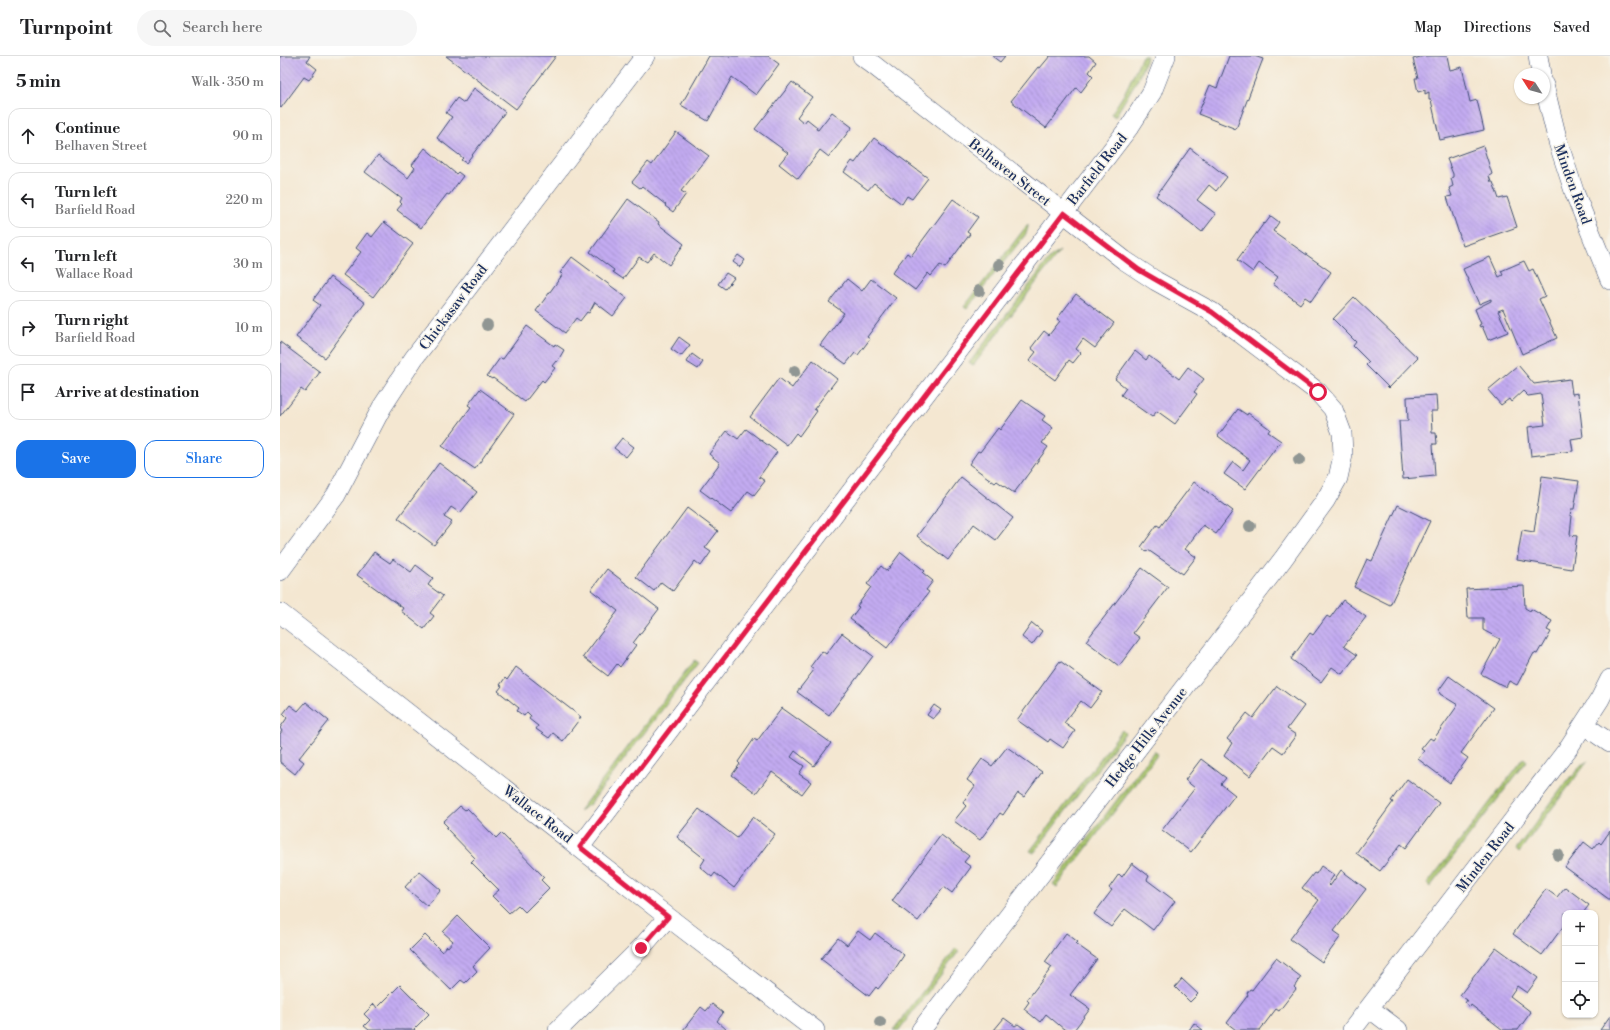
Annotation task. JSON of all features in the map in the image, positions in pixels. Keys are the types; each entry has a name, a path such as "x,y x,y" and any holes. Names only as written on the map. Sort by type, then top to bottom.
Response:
{"street":[{"name":"Chickasaw Road","path":"280,571 336,495 382,407 396,384 472,281 645,56"},
{"name":"Belhaven Street","path":"862,56 1139,270 1212,312 1312,387 1333,409 1342,433"},
{"name":"Barfield Road","path":"580,847 1142,110 1152,92 1166,56"},
{"path":"1538,56 1540,68"},
{"name":"Minden Road","path":"1549,104 1558,142 1575,194 1610,280"},
{"name":"Hedge Hills Avenue","path":"921,1030 1283,559 1325,501 1338,478 1343,455 1342,433"},
{"name":"Wallace Road","path":"280,613 668,917 816,1030"},
{"name":"Minden Road","path":"1352,1030 1551,771 1584,725 1610,680"},
{"path":"1584,725 1610,743"},
{"path":"558,1030 641,948 668,917"},
{"path":"1369,1008 1398,1030"}],"green space":[{"path":"1142,56 1147,56 1139,77 1115,117 1111,114 1124,94"},
{"path":"1028,224 1026,234 967,309 964,307"},
{"path":"1060,251 973,366 969,363 1050,258"},
{"path":"694,660 698,663 590,804 579,811"},
{"path":"1122,730 1125,733 1034,853 1030,851"},
{"path":"1154,751 1158,754 1057,887 1053,884"},
{"path":"1524,758 1527,761 1430,887 1427,884"},
{"path":"1588,761 1519,852 1516,849 1571,776 1572,777 1581,765"},
{"path":"956,948 959,951 899,1030 893,1030"}],"building":[{"path":"280,56 310,56 307,61 317,69 309,80 304,77 281,108 280,107"},
{"path":"446,56 556,56 516,109"},
{"path":"709,56 768,56 779,64 756,95 732,77 708,121 681,105"},
{"path":"992,56 1005,56 1000,62"},
{"path":"1050,56 1089,56 1096,62 1089,72 1093,76 1081,92 1076,88 1046,128 1011,101 1038,67 1040,68"},
{"path":"1229,56 1254,56 1263,59 1236,129 1198,114 1210,85 1217,88"},
{"path":"1424,56 1447,56 1450,70 1462,67 1470,102 1477,100 1484,130 1440,140 1431,100 1429,100 1429,92 1425,94 1425,90 1418,92 1415,78 1418,78 1413,59"},
{"path":"792,82 812,97 797,117 804,123 807,119 817,127 816,129 818,130 832,112 852,127 829,157 820,150 798,179 779,164 788,153 755,129"},
{"path":"474,88 505,112 466,163 461,160 463,158 437,138 452,117 446,113 457,98 464,103"},
{"path":"676,132 709,156 681,191 686,194 673,212 642,186 640,188 632,182 648,162 652,165"},
{"path":"874,138 928,178 912,199 907,196 902,204 874,183 868,190 844,172 852,161 855,163"},
{"path":"1483,146 1492,174 1489,176 1491,182 1493,182 1499,199 1507,197 1517,227 1463,246 1447,197 1452,196 1449,188 1453,186 1451,178 1453,177 1453,174 1447,159"},
{"path":"425,148 456,174 458,172 463,176 421,228 397,210 402,204 400,202 402,198 398,195 397,196 365,172 378,155 408,178 415,168 412,165"},
{"path":"1190,148 1227,177 1216,191 1209,185 1197,200 1216,214 1202,232 1156,196"},
{"path":"628,199 659,222 658,224 684,244 669,265 654,253 647,262 639,257 623,279 613,272 614,270 590,252"},
{"path":"953,199 978,217 967,232 970,234 945,268 940,265 931,276 928,273 915,290 892,273 907,253 911,256"},
{"path":"1271,216 1279,222 1273,231 1331,272 1311,301 1305,297 1300,304 1273,284 1278,277 1259,263 1253,272 1237,260 1264,223 1265,224"},
{"path":"384,222 413,244 373,297 343,275 361,252 356,248 367,233 372,237"},
{"path":"738,255 745,260 740,267 733,262"},
{"path":"572,257 627,298 613,316 595,302 589,313 587,312 580,321 576,318 565,333 536,311 563,274 560,273"},
{"path":"1490,257 1499,277 1503,275 1501,271 1524,261 1529,271 1533,269 1545,296 1539,299 1557,338 1522,354 1503,309 1498,311 1508,332 1488,340 1482,326 1480,327 1479,325 1481,324 1475,309 1491,301 1491,299 1479,304 1463,269"},
{"path":"726,273 734,278 725,289 718,284"},
{"path":"330,277 365,303 325,358 296,337 320,305 313,300"},
{"path":"847,279 862,291 871,279 896,298 867,337 870,339 858,355 855,353 846,364 820,345 844,313 829,302"},
{"path":"1076,294 1114,323 1095,348 1083,339 1076,349 1081,353 1073,363 1069,360 1055,380 1029,361 1036,352 1031,348 1044,331 1049,335 1060,321 1057,319"},
{"path":"1354,297 1418,358 1389,388 1366,365 1369,362 1353,346 1356,342 1333,319"},
{"path":"527,326 554,346 555,344 564,350 557,362 556,361 552,366 555,368 544,382 542,380 525,402 493,378 492,379 487,376 500,358 503,359"},
{"path":"679,337 690,345 681,356 671,349"},
{"path":"280,342 320,372 305,392 301,389 280,416"},
{"path":"1135,351 1146,360 1149,356 1179,379 1188,367 1204,379 1194,392 1197,394 1175,424 1157,411 1152,417 1121,395 1126,388 1115,379"},
{"path":"692,354 703,362 698,369 687,362"},
{"path":"813,360 837,379 814,409 817,411 799,436 796,433 787,445 750,417 779,378 792,388"},
{"path":"1518,365 1534,384 1570,379 1572,394 1578,393 1583,437 1571,439 1573,451 1531,456 1528,427 1545,425 1541,394 1528,396 1523,391 1511,402 1509,399 1501,405 1488,390"},
{"path":"480,389 514,414 475,469 442,446 471,407 468,405"},
{"path":"1436,395 1437,411 1431,411 1432,433 1436,433 1437,444 1433,444 1435,476 1403,479 1399,421 1408,421 1407,397"},
{"path":"1022,400 1045,416 1042,420 1053,428 1042,443 1048,447 1014,493 997,481 995,483 969,464 998,428 1000,430"},
{"path":"1238,409 1247,415 1248,413 1270,429 1268,432 1281,441 1245,489 1224,474 1233,462 1243,470 1250,460 1218,436"},
{"path":"746,429 777,452 759,477 765,481 754,495 748,491 731,513 700,490 720,463 709,454 727,431 738,439"},
{"path":"622,438 634,447 626,457 614,448"},
{"path":"439,463 477,492 460,513 451,507 444,517 452,522 434,545 398,518"},
{"path":"1542,476 1579,481 1574,509 1571,509 1570,516 1572,516 1570,535 1577,536 1572,569 1517,560 1522,530 1534,532"},
{"path":"961,477 1013,518 996,540 974,524 948,560 917,536"},
{"path":"1194,482 1233,511 1216,534 1203,525 1185,549 1196,557 1183,574 1148,550 1147,552 1141,547 1157,525 1160,527"},
{"path":"1398,505 1430,521 1390,605 1354,587 1367,559 1372,561"},
{"path":"687,508 718,531 705,548 711,552 701,566 695,561 673,591 661,582 654,591 636,577"},
{"path":"374,552 390,563 393,559 411,572 416,565 433,578 428,585 443,596 430,613 434,616 424,629 401,611 403,608 357,575"},
{"path":"901,552 925,571 923,573 933,581 926,590 929,592 887,648 850,619 859,607 857,606 871,587 867,584 881,566 887,571"},
{"path":"1142,568 1168,587 1133,633 1140,638 1119,666 1086,641"},
{"path":"607,569 659,609 633,643 636,645 620,667 617,664 608,676 583,657 618,611 591,590"},
{"path":"1524,586 1525,608 1530,611 1531,609 1552,621 1547,630 1551,632 1542,648 1541,647 1537,654 1534,653 1517,685 1509,681 1506,687 1481,674 1500,639 1483,630 1483,618 1468,618 1466,589"},
{"path":"1343,600 1366,617 1344,646 1357,655 1342,674 1332,667 1321,682 1291,659 1310,633 1313,635 1327,616 1330,618"},
{"path":"1032,623 1042,631 1032,645 1022,637"},
{"path":"842,633 873,656 829,715 797,692 814,670 810,667 822,651 826,654"},
{"path":"1060,661 1102,692 1090,708 1081,701 1064,723 1075,731 1063,748 1050,739 1048,742 1017,720"},
{"path":"516,667 581,717 563,741 553,733 549,738 536,729 538,726 529,719 531,716 527,712 524,716 517,711 519,708 498,691 505,678 507,680"},
{"path":"1449,676 1494,708 1461,753 1468,758 1450,783 1418,759 1424,751 1421,749 1430,738 1433,740 1458,705 1440,694 1439,690"},
{"path":"1277,686 1304,706 1287,729 1296,735 1283,753 1273,746 1250,776 1224,756 1232,743 1227,739 1247,713 1253,718"},
{"path":"306,702 329,721 299,758 304,762 295,774 280,762 280,750 282,747 280,745 280,734 282,731 280,728 287,718 283,714 290,705 298,711"},
{"path":"934,705 941,710 933,719 927,715"},
{"path":"782,708 831,743 814,766 795,751 791,757 804,766 799,774 811,782 802,794 772,772 756,793 732,775 740,764 738,762 754,739 757,741"},
{"path":"1007,747 1042,772 1024,797 1018,793 1003,815 1000,813 980,840 954,821 966,806 963,803 975,786 967,780 982,759 992,766"},
{"path":"1201,759 1226,778 1221,784 1235,795 1191,852 1162,830 1195,788 1185,780"},
{"path":"1407,779 1439,803 1406,848 1401,844 1380,871 1356,853 1393,802 1391,801"},
{"path":"460,806 465,810 467,808 496,838 501,833 544,877 541,880 549,888 525,912 518,905 509,913 492,896 499,890 471,862 475,858 446,828 448,827 443,822"},
{"path":"699,809 737,838 753,817 775,834 734,888 715,873 712,877 700,867 705,859 677,837"},
{"path":"1610,831 1610,900 1565,867 1584,842 1593,849 1599,842 1601,844"},
{"path":"941,835 969,856 964,862 971,867 952,893 944,887 918,921 892,901"},
{"path":"1132,863 1149,876 1147,880 1175,901 1153,930 1125,909 1111,927 1094,914 1112,890 1109,888 1119,874 1122,877"},
{"path":"1321,866 1334,875 1328,884 1330,886 1341,870 1366,889 1334,931 1341,936 1322,962 1290,939 1319,900 1302,888 1314,873 1316,874"},
{"path":"419,871 441,890 427,906 405,887"},
{"path":"1565,887 1589,905 1585,910 1562,910 1562,928 1542,955 1513,934 1546,889 1557,897"},
{"path":"458,916 490,948 473,966 477,971 465,983 461,980 451,990 410,950 425,935 442,952 453,941 443,932"},
{"path":"858,931 870,940 875,933 904,955 891,975 890,974 878,989 876,987 869,996 821,959 838,938 847,945"},
{"path":"1066,933 1078,942 1076,944 1097,959 1070,995 1090,1009 1074,1030 1065,1030 1046,1014 1040,1022 1024,1009 1029,1002 1027,1000 1052,967 1045,962"},
{"path":"1496,947 1538,978 1527,993 1517,986 1510,996 1531,1012 1518,1030 1503,1030 1471,1005 1470,1007 1465,1003 1467,1000 1460,995"},
{"path":"1276,958 1301,977 1294,987 1296,989 1279,1011 1276,1009 1260,1030 1236,1030 1227,1023 1248,995 1247,993 1250,989 1252,990"},
{"path":"1182,979 1198,994 1190,1002 1175,987"},
{"path":"400,985 429,1014 414,1029 415,1030 369,1030 364,1026 370,1020 364,1014 374,1004 377,1008"},
{"path":"712,1004 723,1013 717,1021 727,1030 683,1030 701,1007 706,1011"},
{"path":"1610,1016 1610,1030 1600,1030"},
{"path":"1004,1018 1015,1026 1018,1024 1026,1030 994,1030"},
{"path":"1194,1023 1203,1030 1189,1030"}],"route":[{"path":"641,948 668,917 580,847 1064,213 1124,260 1156,281 1212,312 1318,392"}]}
